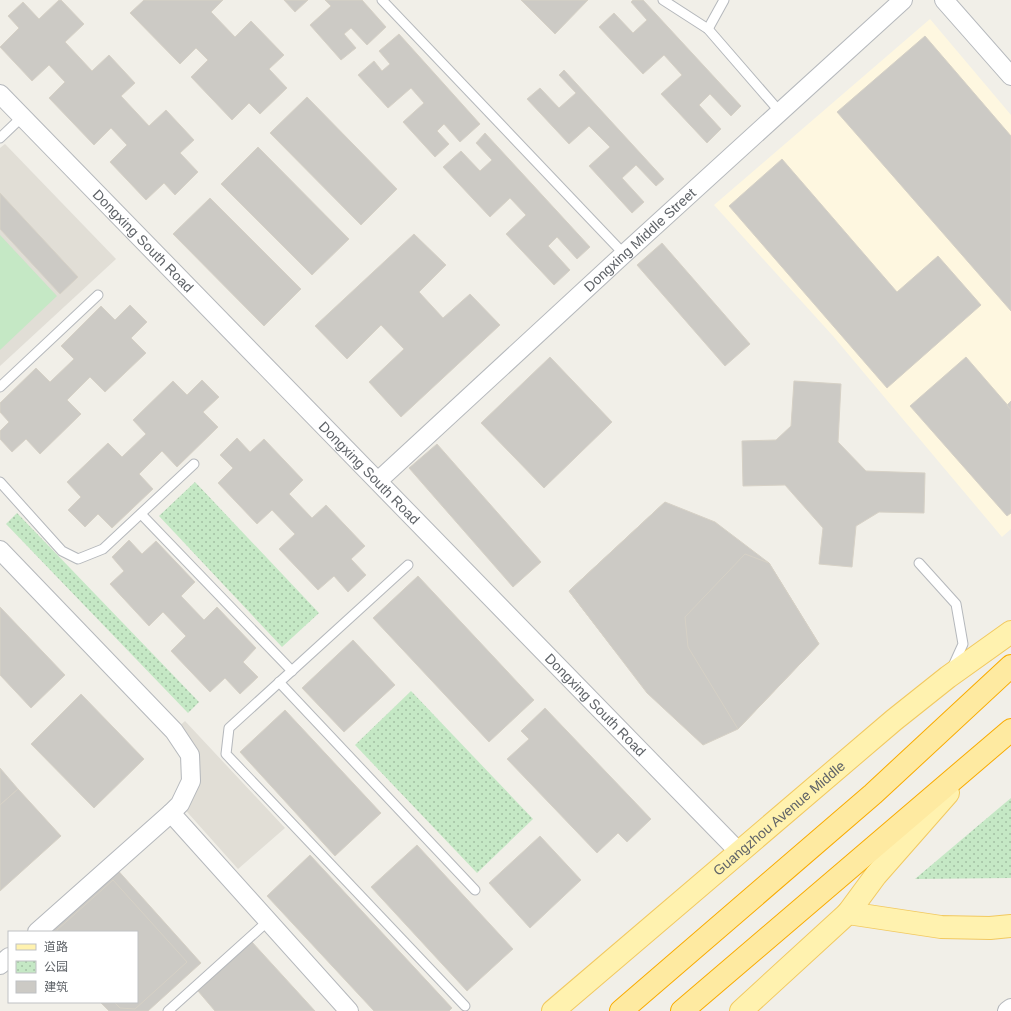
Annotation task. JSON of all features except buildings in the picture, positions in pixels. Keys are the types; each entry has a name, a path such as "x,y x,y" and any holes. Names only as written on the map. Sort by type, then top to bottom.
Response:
{"highway":[{"path":"621,1011 873,794 1011,666"},
{"path":"682,1011 1011,730"}],"main road":[{"name":"Guangzhou Avenue Middle","path":"553,1011 894,720 948,677 1011,632"},
{"path":"741,1011 848,913 876,875 980,756"},
{"path":"848,913 941,928 990,928 1011,926"}],"street":[{"name":"Dongxing Middle Street","path":"378,481 903,0"},
{"path":"944,0 1011,76"},
{"name":"Dongxing South Road","path":"0,94 739,852"},
{"path":"0,550 174,731 190,755 191,781 180,804 38,931"},
{"path":"171,813 349,1011"},
{"path":"0,965 8,958"},
{"path":"1007,1011 1011,1008"}],"lane":[{"path":"382,0 624,254"},
{"path":"663,0 708,29 780,112"},
{"path":"708,29 724,0"},
{"path":"0,138 22,117"},
{"path":"0,387 98,295"},
{"path":"0,482 62,551 78,559 103,549 194,464"},
{"path":"142,514 292,671"},
{"path":"919,563 956,604 963,644 948,677"},
{"path":"408,565 229,728 226,754 465,1006"},
{"path":"279,682 475,890"},
{"path":"168,1011 268,921"}],"shaded area":[{"path":"930,19 1011,115 1011,529 1002,537 833,336 714,205"},
{"path":"5,144 116,259 0,366 0,148"},
{"path":"185,721 285,828 238,869 180,804 192,778 174,731"}],"green space":[{"path":"0,235 57,296 0,350"},
{"path":"195,482 319,613 282,647 159,516"},
{"path":"17,513 199,702 188,713 6,524"},
{"path":"411,691 533,819 477,873 355,745"},
{"path":"1011,798 1011,878 915,879 999,808"}]}
